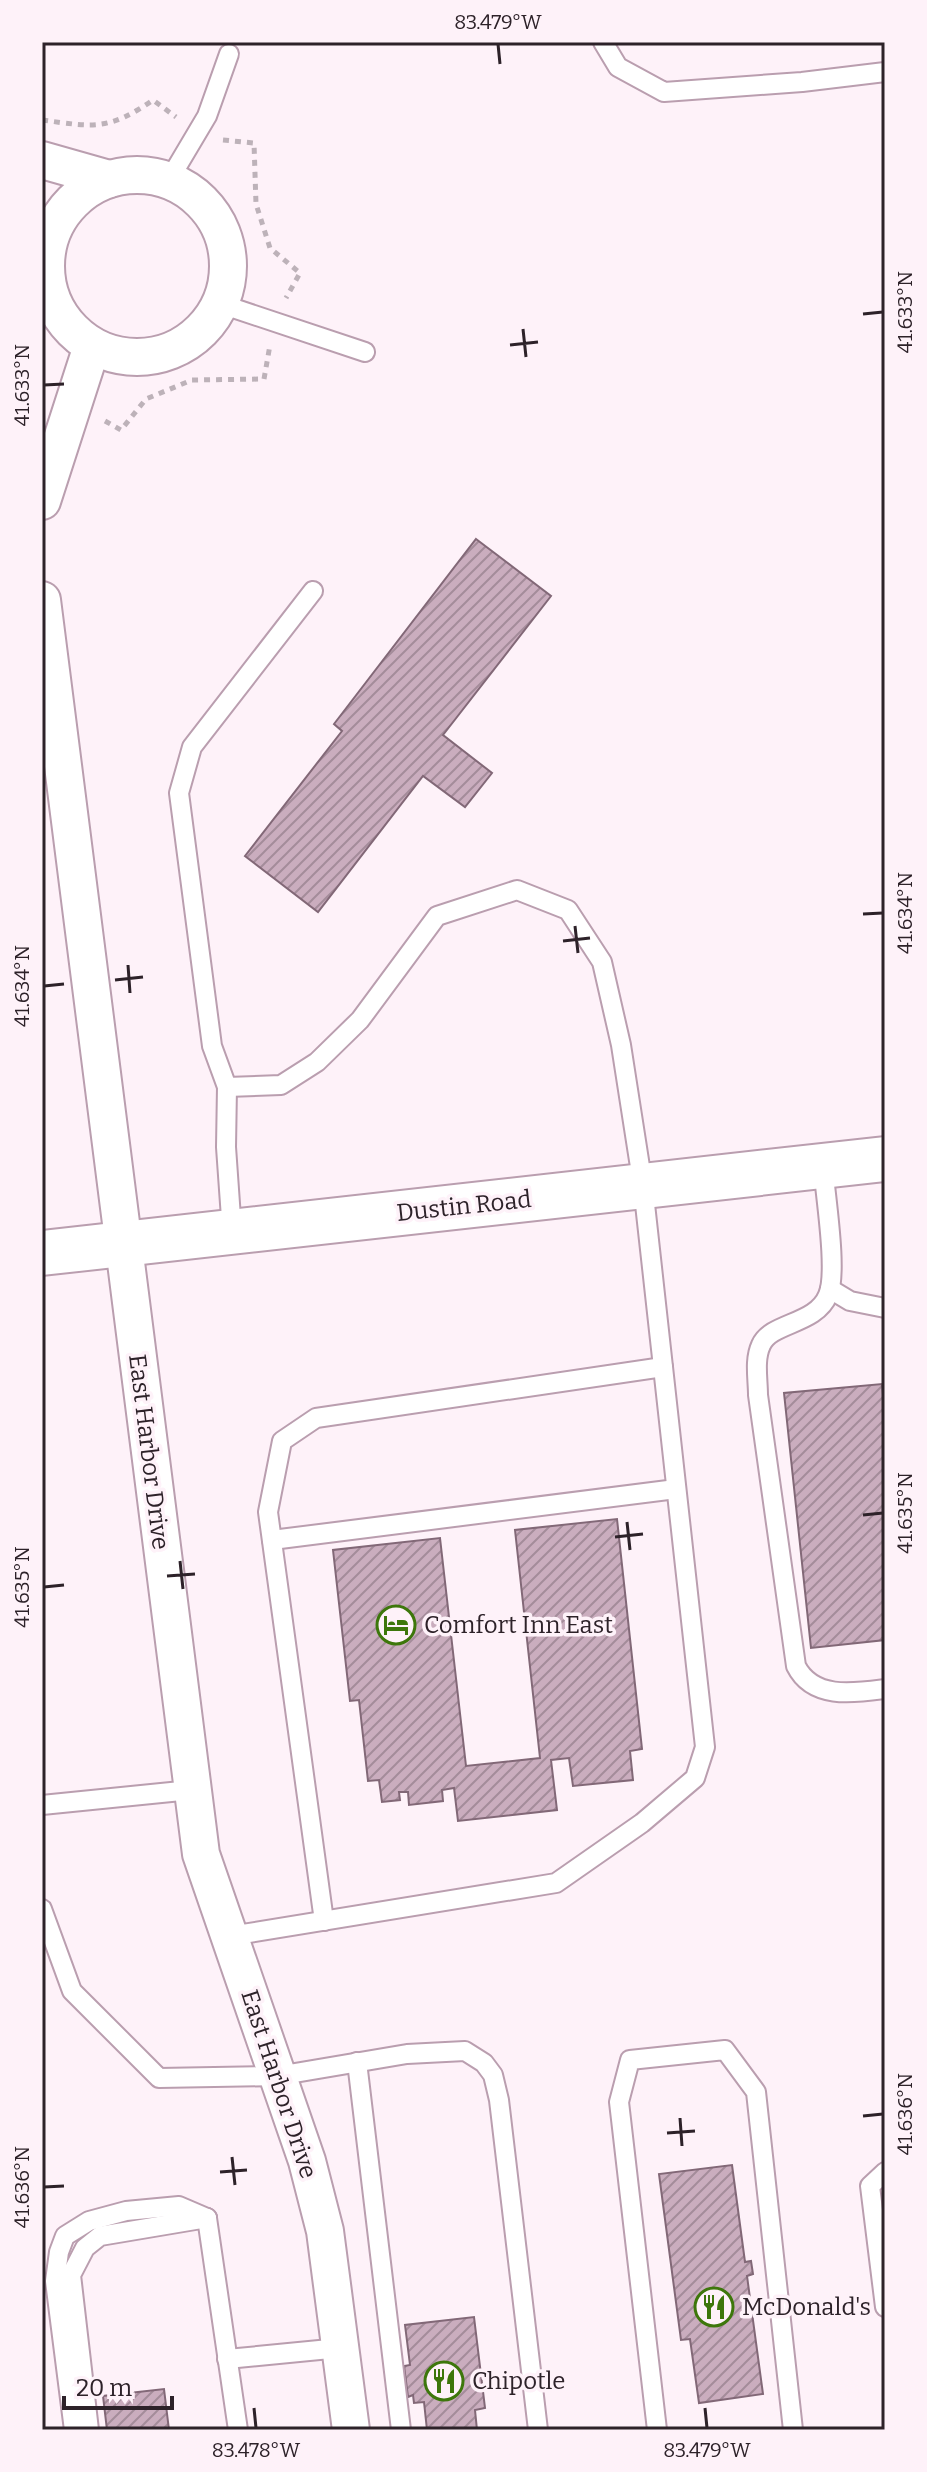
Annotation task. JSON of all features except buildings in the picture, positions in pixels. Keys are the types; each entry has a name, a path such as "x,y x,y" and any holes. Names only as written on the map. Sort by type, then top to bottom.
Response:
{"street":[{"path":"42,160 109,179"},
{"path":"139,175 169,180 195,195 215,218 227,246 229,275 221,304 204,329 180,348 151,357 121,356 92,346 69,327 52,302 43,256 53,227 82,193 109,179 139,175"},
{"path":"42,501 92,346"},
{"name":"East Harbor Drive","path":"42,600 201,1854 307,2161 325,2231 351,2430"},
{"name":"Dustin Road","path":"42,1253 885,1159"}],"lane":[{"path":"603,42 618,67 664,92 802,82 885,72"},
{"path":"169,180 207,116 229,54"},
{"path":"221,304 365,352"},
{"path":"232,1232 226,1147 227,1087 212,1046 179,793 192,747 313,591"},
{"path":"227,1087 281,1085 317,1062 360,1020 437,916 517,890 568,910 602,962 621,1045 643,1186 705,1747 695,1778 642,1823 556,1883 230,1936"},
{"path":"823,1165 830,1289 825,1302 808,1317 770,1334 761,1343 757,1358 758,1395 796,1666 805,1679 831,1691 848,1694 885,1689"},
{"path":"830,1289 850,1301 885,1308"},
{"path":"324,1921 268,1512 282,1441 316,1418 663,1367"},
{"path":"272,1540 676,1489"},
{"path":"42,1805 191,1790"},
{"path":"42,1909 72,1991 159,2078 277,2076 407,2054 465,2051 484,2063 493,2075 538,2430"},
{"path":"657,2430 619,2102 630,2060 725,2050 756,2092 793,2430"},
{"path":"357,2062 401,2430"},
{"path":"885,2172 870,2186 885,2307"},
{"path":"74,2430 55,2281 65,2236 89,2221 126,2211 179,2206 207,2218"},
{"path":"207,2218 238,2430"},
{"path":"89,2430 71,2275 76,2260 100,2236 207,2218"},
{"path":"227,2359 340,2348"}],"path":[{"path":"42,120 91,127 122,121 153,100 197,134"}],"place":[{"name":"Comfort Inn East","path":"396,1625"},
{"name":"McDonald's","path":"714,2307"},
{"name":"Chipotle","path":"444,2381"}]}
